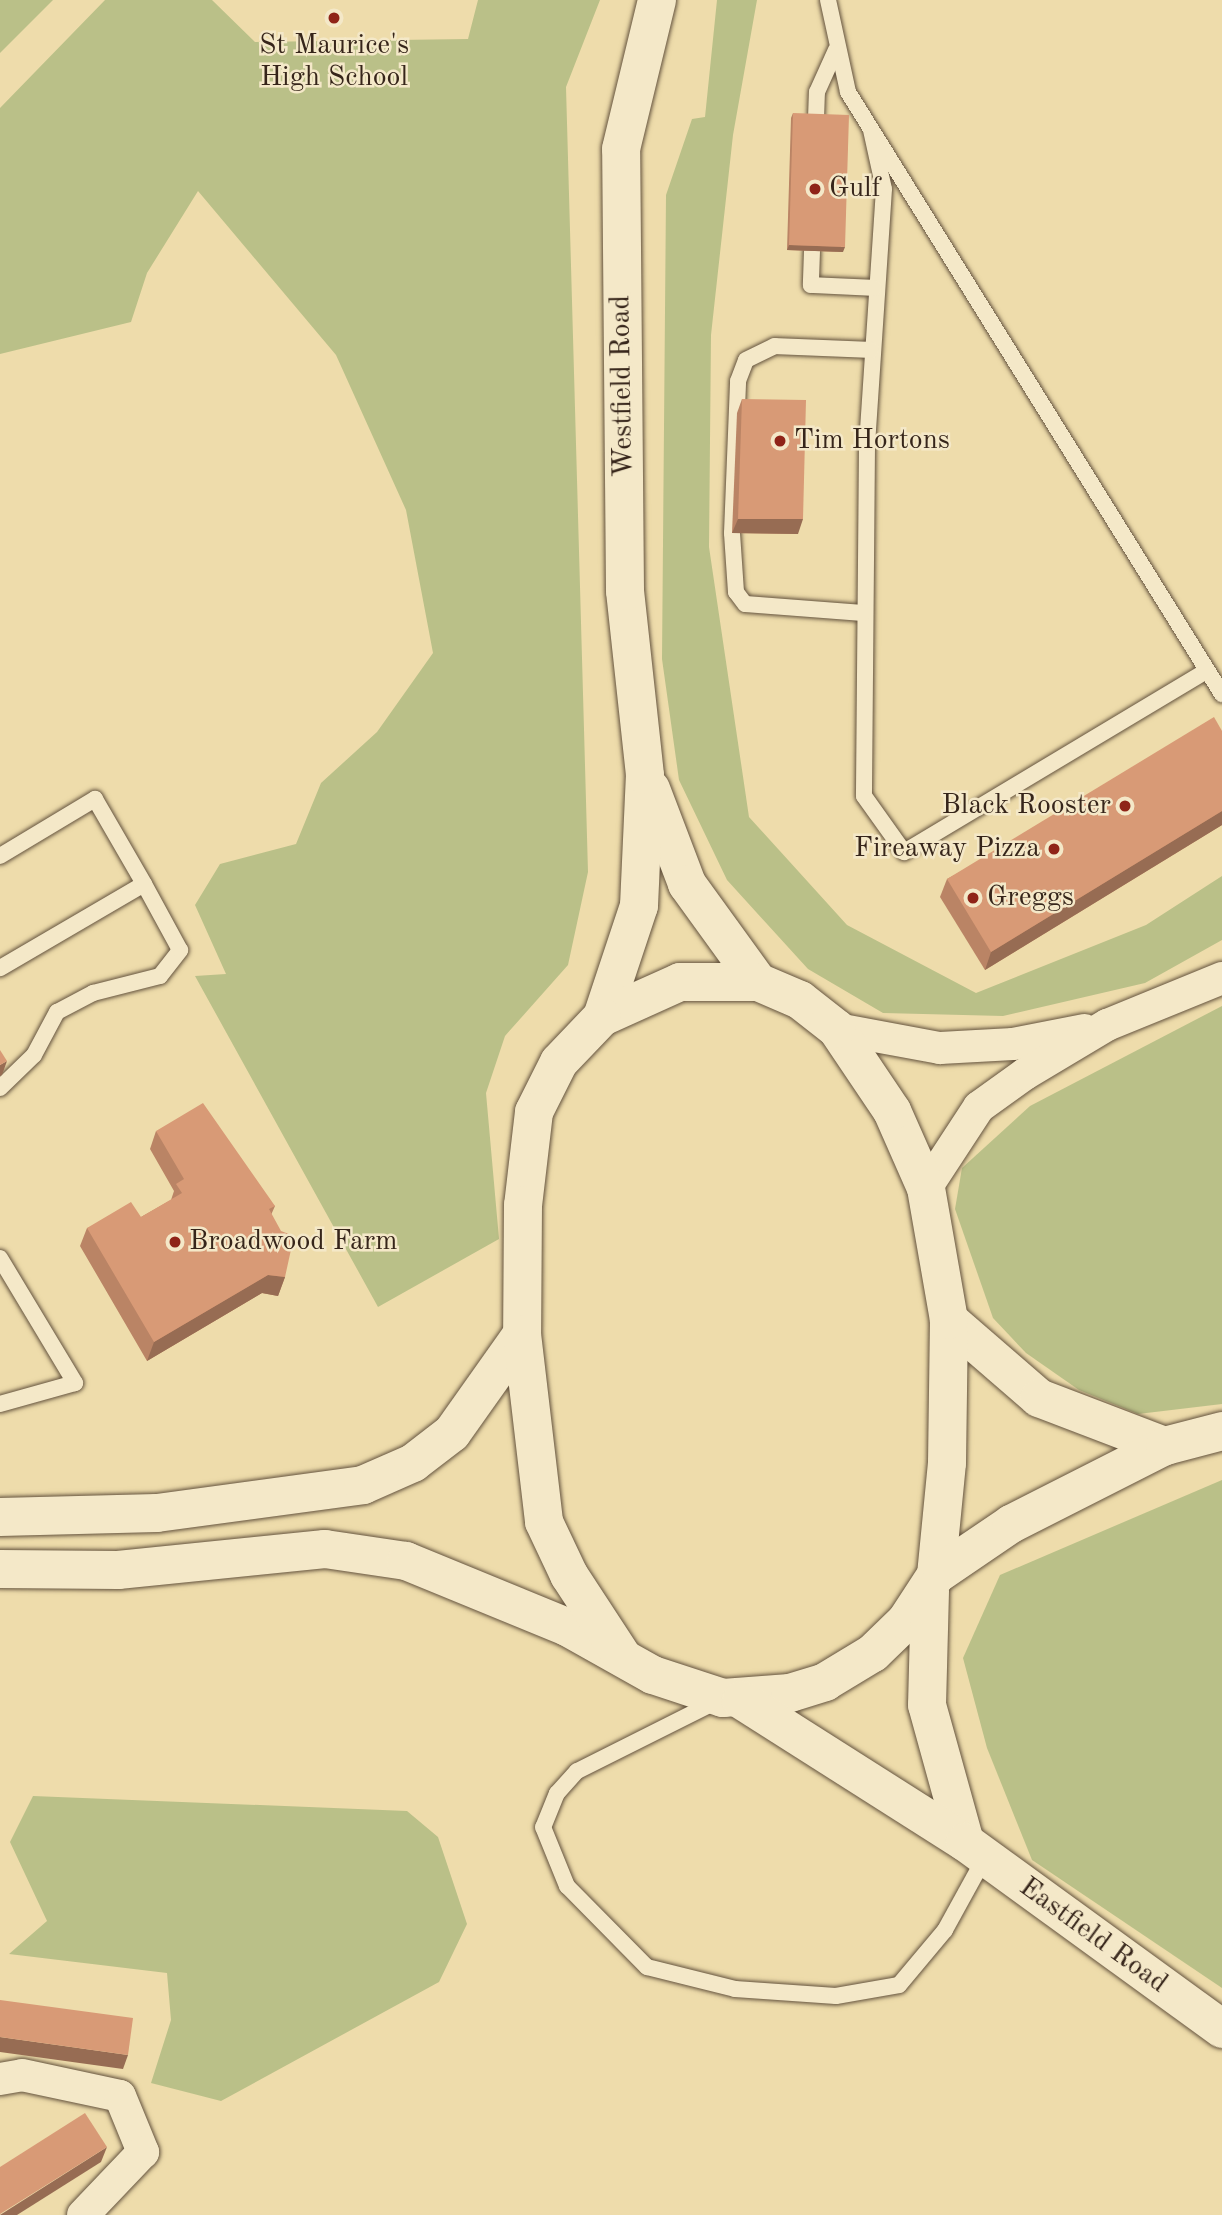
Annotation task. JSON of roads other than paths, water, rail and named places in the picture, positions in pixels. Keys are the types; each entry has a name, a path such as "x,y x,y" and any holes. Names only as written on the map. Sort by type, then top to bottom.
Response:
{"main road":[{"name":"Westfield Road","path":"602,1017 639,906 645,775 625,592 621,149 657,0"},
{"name":"Westfield Road","path":"645,775 687,884 758,982"},
{"path":"622,1656 569,1576 544,1522 522,1334 523,1205 534,1112 559,1062 602,1017 680,982 758,982 800,1000 837,1029 892,1111 926,1188 949,1320 947,1463 933,1583 927,1705 975,1851"},
{"path":"949,1320 1039,1398 1165,1446"},
{"path":"0,1517 157,1513 363,1485 412,1463 452,1433 522,1334"},
{"path":"0,1569 118,1570 325,1549 406,1561 517,1604 622,1656 681,1705 732,1699 784,1708 873,1653 933,1583 1011,1524 1165,1446 1222,1431"},
{"name":"Eastfield Road","path":"784,1708 975,1851 1222,2028"}],"street":[{"path":"926,1188 947,1150 979,1107 1107,1025 1222,978"},
{"path":"837,1029 940,1048 1013,1044 1107,1025"},
{"path":"0,2079 22,2075 120,2096 143,2152 83,2215"}],"lane":[{"path":"828,0 836,50 848,92 1222,694"},
{"path":"816,119 817,92 836,50"},
{"path":"871,130 884,189 871,350 863,613 864,796 904,852 1207,671"},
{"path":"812,251 811,285 874,288"},
{"path":"863,613 745,604 736,592 732,533 738,382 746,360 775,346 871,350"},
{"path":"0,856 95,799 180,950 160,976 118,984 57,1012 34,1055 0,1088"},
{"path":"0,968 144,884"},
{"path":"0,1258 75,1383 0,1404"},
{"path":"681,1705 577,1771 557,1793 543,1828 567,1886 647,1968 747,1990 836,1996 899,1985 945,1930 975,1851"}],"place":[{"name":"St Maurice's High School","path":"334,18"},
{"name":"Gulf","path":"815,189"},
{"name":"Tim Hortons","path":"780,441"},
{"name":"Black Rooster","path":"1125,806"},
{"name":"Fireaway Pizza","path":"1054,849"},
{"name":"Greggs","path":"973,898"},
{"name":"Broadwood Farm","path":"175,1242"}]}
